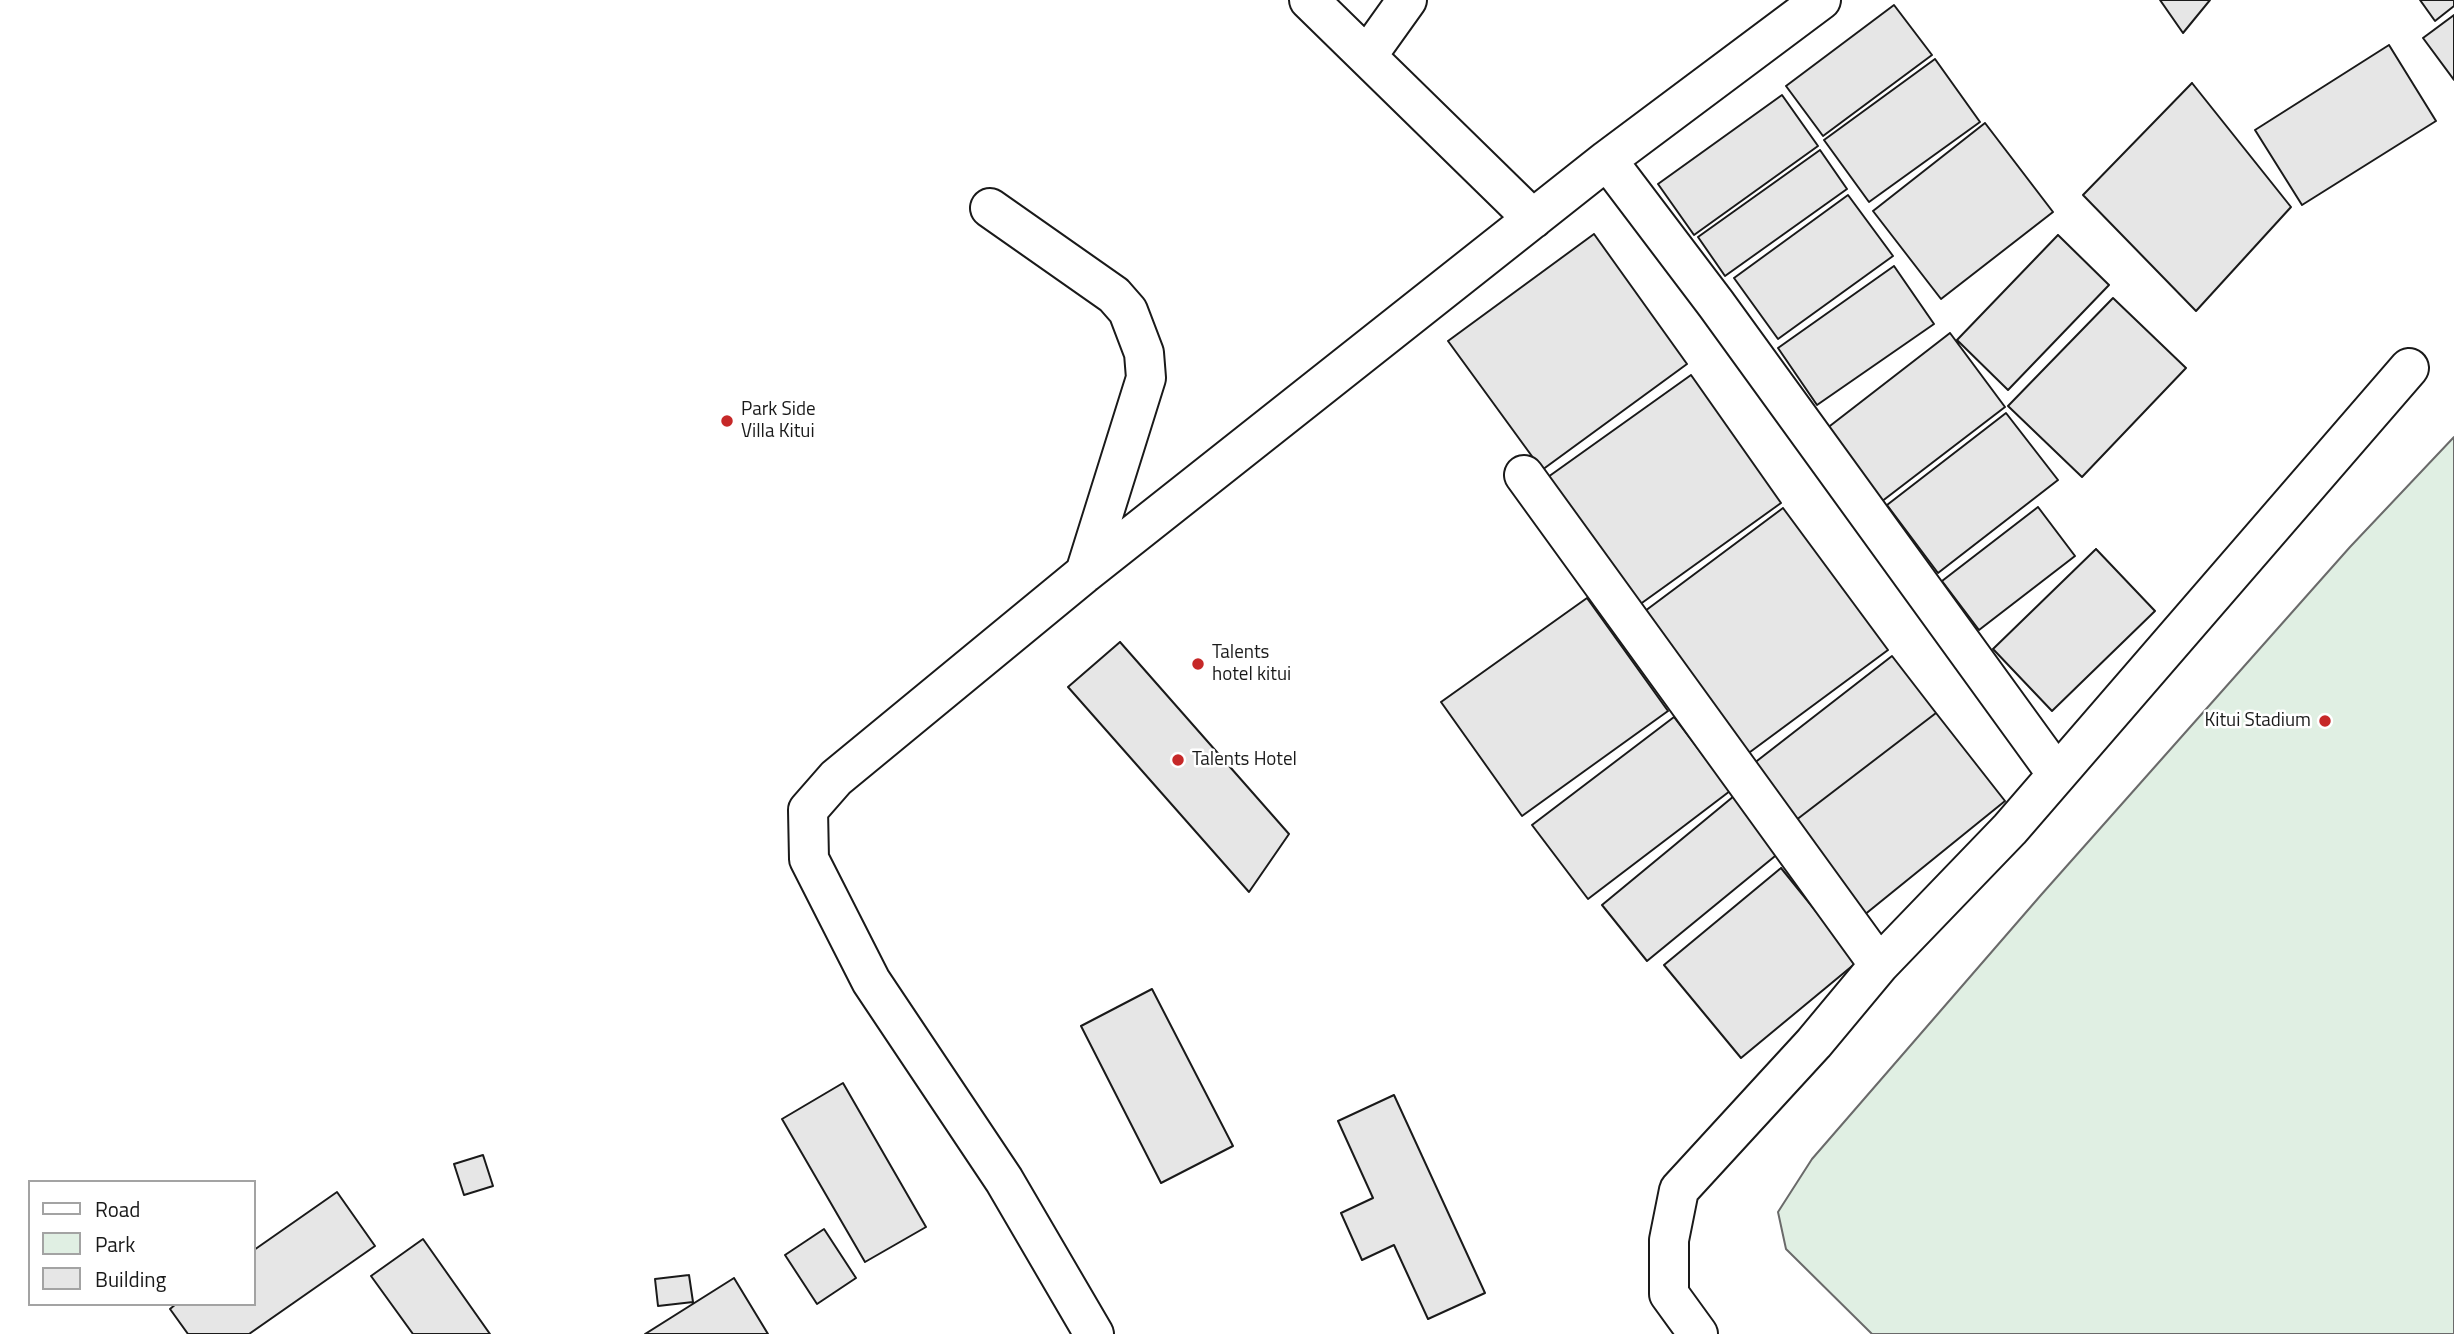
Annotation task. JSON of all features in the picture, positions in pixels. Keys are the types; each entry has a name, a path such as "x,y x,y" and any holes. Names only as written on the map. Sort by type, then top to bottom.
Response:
{"street":[{"path":"1309,0 1533,219"},
{"path":"1367,56 1406,0"},
{"path":"1094,1334 1004,1180 871,981 809,859 808,810 836,778 1085,573 1607,160 1821,0"},
{"path":"1607,160 1716,304 2056,773"},
{"path":"990,208 1114,295 1128,311 1144,353 1146,378 1085,573"},
{"path":"1698,1334 1669,1294 1669,1240 1679,1191 1814,1043 1879,965 2010,828 2409,368"},
{"path":"1524,475 1879,965"}],"green space":[{"name":"Kitui Stadium","path":"2454,437 2454,1334 1872,1334 1786,1249 1778,1212 1812,1159 2041,895 2350,547"}],"building":[{"path":"2160,0 2210,0 2183,33"},
{"path":"2420,0 2454,0 2454,6 2435,21"},
{"path":"1894,5 1932,55 1823,136 1786,86"},
{"path":"2454,15 2454,80 2423,38"},
{"path":"2389,45 2436,121 2302,205 2255,130"},
{"path":"1935,59 1980,122 1869,202 1824,140"},
{"path":"2192,83 2291,207 2196,311 2083,195"},
{"path":"1782,95 1818,146 1694,235 1658,184"},
{"path":"1985,123 2053,212 1941,299 1873,211"},
{"path":"1820,150 1847,189 1725,276 1698,237"},
{"path":"1848,195 1893,256 1778,339 1734,278"},
{"path":"1594,234 1687,364 1542,470 1448,341"},
{"path":"2058,235 2109,285 2008,390 1957,340"},
{"path":"1894,266 1934,324 1817,405 1778,348"},
{"path":"2113,298 2186,368 2082,477 2008,406"},
{"path":"1950,333 2005,407 1881,502 1826,429"},
{"path":"1691,375 1781,503 1639,605 1548,477"},
{"path":"2006,413 2058,480 1938,573 1887,505"},
{"path":"2038,507 2075,556 1979,630 1942,581"},
{"path":"1783,508 1888,650 1746,755 1641,614"},
{"path":"2096,549 2155,611 2052,711 1993,649"},
{"path":"1587,598 1668,711 1522,816 1441,702"},
{"name":"Talents Hotel","path":"1120,642 1289,834 1249,892 1068,687"},
{"path":"1892,656 1936,713 1787,827 1744,771"},
{"path":"1936,713 2005,801 1858,920 1787,827"},
{"path":"1674,717 1730,791 1588,899 1532,825"},
{"path":"1734,796 1780,852 1647,961 1602,905"},
{"path":"1781,868 1857,962 1741,1058 1664,965"},
{"path":"1152,989 1233,1146 1161,1183 1081,1026"},
{"path":"843,1083 926,1227 865,1262 782,1119"},
{"path":"1394,1095 1485,1293 1428,1319 1394,1245 1362,1260 1341,1213 1373,1198 1338,1121"},
{"path":"483,1155 493,1186 464,1195 454,1164"},
{"path":"337,1192 375,1246 249,1334 188,1334 170,1309 174,1306 256,1306 256,1249"},
{"path":"824,1229 856,1278 817,1304 785,1255"},
{"path":"423,1239 490,1334 413,1334 371,1276"},
{"path":"689,1275 693,1302 658,1306 655,1279"},
{"path":"734,1278 768,1334 645,1334"}],"place":[{"name":"Park Side Villa Kitui","path":"727,421"},
{"name":"Talents hotel kitui","path":"1198,664"},
{"name":"Kitui Stadium","path":"2325,721"},
{"name":"Talents Hotel","path":"1178,760"}]}
